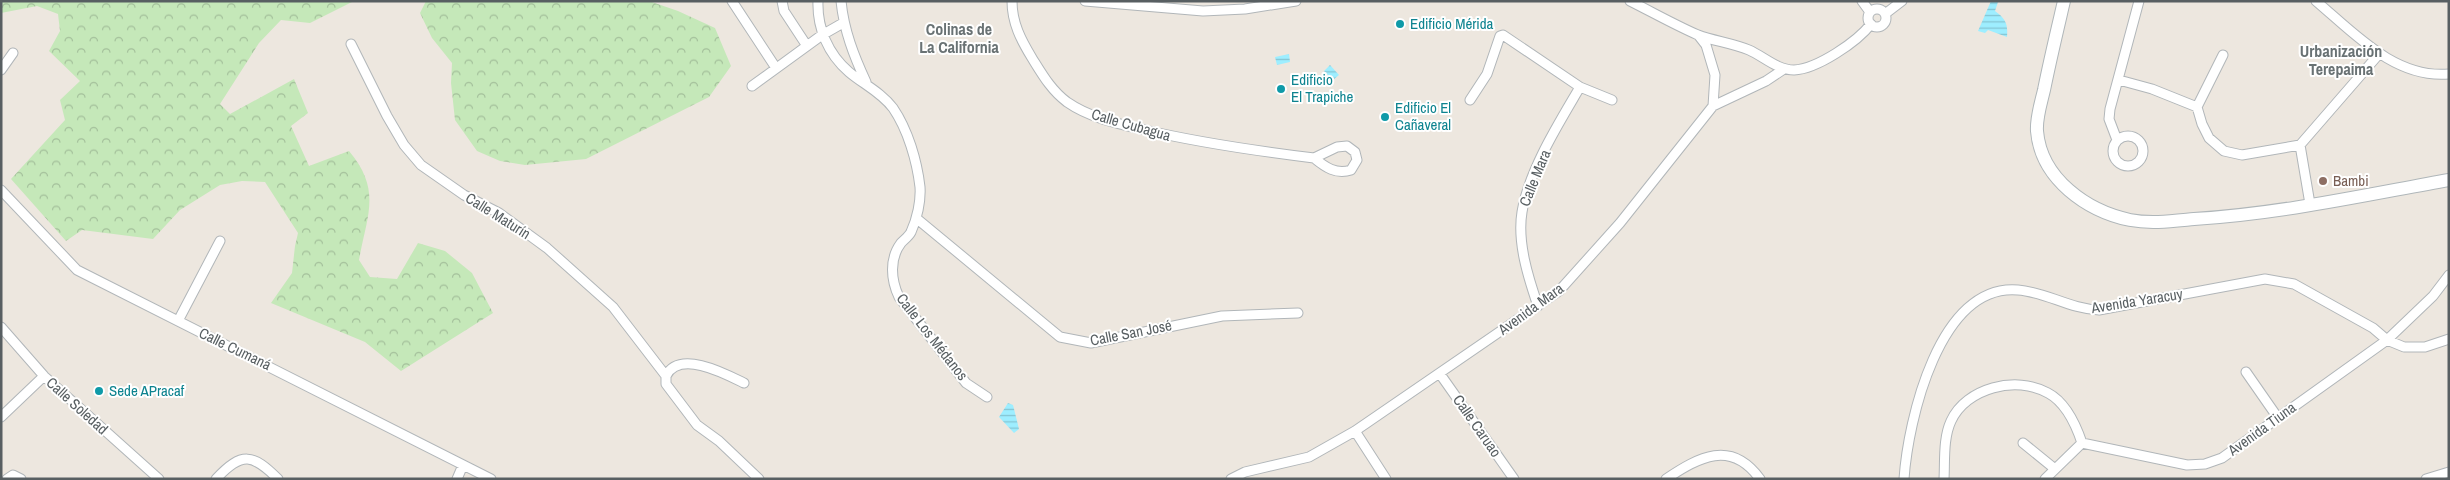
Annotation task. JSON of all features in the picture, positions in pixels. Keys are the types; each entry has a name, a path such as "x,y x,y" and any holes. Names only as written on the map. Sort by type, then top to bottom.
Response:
{"street":[{"path":"732,1 776,68"},
{"path":"782,1 784,11 807,46"},
{"name":"Calle Los Médanos","path":"818,1 822,35 834,56 849,72 866,82 892,108 911,145 920,188 916,218 910,234 895,254 892,264 894,286 899,297 966,383 987,397"},
{"name":"Calle Los Médanos","path":"841,1 843,23 852,53 866,82"},
{"name":"Calle Cubagua","path":"1012,1 1012,14 1019,34 1052,90 1082,111 1108,121 1188,140 1314,158"},
{"path":"1085,1 1155,4 1203,12 1245,9 1296,1"},
{"path":"1630,1 1700,36 1724,41 1750,50 1784,69 1794,70 1811,66 1829,57 1863,34 1871,24"},
{"path":"1862,1 1870,12"},
{"path":"1870,12 1868,18 1871,24 1877,27 1883,25 1885,14 1902,1"},
{"path":"2064,1 2037,132 2047,161 2055,175 2076,196 2098,209 2142,221 2218,218 2449,180"},
{"path":"2117,140 2109,119 2110,109 2139,1"},
{"path":"2316,1 2379,54 2426,74 2449,74"},
{"path":"1870,12 1879,9 1885,14"},
{"path":"752,86 822,35 843,23"},
{"path":"1470,100 1485,78 1500,36 1503,35 1580,87 1612,100"},
{"path":"1700,36 1706,45 1715,75 1713,106 1766,81 1784,69"},
{"name":"Calle Maturín","path":"352,44 387,116 404,145 421,165 464,195 499,213 547,248 613,307 666,376 666,384 697,425 719,441 759,479"},
{"path":"1,70 14,53"},
{"path":"2223,54 2197,107 2209,138 2224,151 2242,155 2300,146 2379,54"},
{"path":"2119,80 2197,107"},
{"name":"Calle Mara","path":"1538,306 1524,253 1521,234 1522,213 1533,176 1580,87"},
{"name":"Avenida Mara","path":"1231,479 1245,472 1309,457 1355,431 1559,291 1585,264 1713,106"},
{"path":"2300,146 2310,204"},
{"name":"Calle Cumaná","path":"1,190 77,270 491,479"},
{"name":"Calle San José","path":"916,218 1060,337 1076,342 1091,343 1222,316 1298,313"},
{"path":"178,321 220,241"},
{"name":"Avenida Tiuna","path":"2082,443 2187,465 2205,464 2222,458 2387,340 2434,296 2449,276"},
{"name":"Avenida Yaracuy","path":"1904,479 1910,428 1929,370 1941,344 1952,326 1966,310 1979,300 1996,293 2017,290 2082,309 2099,310 2265,280 2282,281 2294,284 2315,294 2373,328 2387,340 2404,347 2425,347 2449,339"},
{"name":"Calle Soledad","path":"1,327 44,376 159,479"},
{"path":"666,376 669,371 686,363 719,370 744,384"},
{"path":"2246,372 2278,418"},
{"name":"Calle Caruao","path":"1440,374 1514,479"},
{"path":"1,417 44,376"},
{"path":"1944,479 1946,446 1950,423 1961,405 1979,392 2003,386 2027,387 2048,393 2066,410 2082,443 2045,479"},
{"path":"1355,431 1386,479"},
{"path":"2023,443 2055,469"},
{"path":"1666,479 1697,460 1720,455 1742,461 1760,479"},
{"path":"216,479 242,459 252,458 264,465 278,479"},
{"path":"458,479 463,465"},
{"path":"2426,479 2449,472"},
{"path":"7,479 13,476 21,479"}],"green space":[{"path":"1,1 354,1 310,23 281,20 259,43 220,104 230,114 294,79 308,113 291,126 309,166 349,151 366,178 369,191 368,216 359,260 370,277 397,279 418,243 445,251 472,273 493,313 401,371 365,342 271,303 292,273 298,233 265,182 242,181 220,185 180,210 153,239 82,230 66,241 11,179 65,120 60,100 80,81 49,51 60,31 58,14 37,6 1,13"},
{"path":"426,1 649,1 678,11 715,28 731,66 709,97 586,159 525,165 500,161 477,151 455,120 451,83 452,63 432,38 420,13"}],"water":[{"path":"1991,1 1998,2 1995,11 2006,22 2007,37 1988,30 1985,33 1978,31"},
{"path":"1289,54 1290,62 1277,65 1275,57"},
{"path":"1330,65 1339,75 1333,80 1324,71"},
{"path":"1008,403 1013,405 1019,429 1014,433 999,417"}],"place":[{"name":"Edificio Mérida","path":"1400,24"},
{"name":"Edificio El Trapiche","path":"1281,89"},
{"name":"Edificio El Cañaveral","path":"1385,117"},
{"name":"Bambi","path":"2323,181"},
{"name":"Sede APracaf","path":"99,391"}],"district":[{"name":"Colinas de La California","path":"959,38"},
{"name":"Urbanización Terepaima","path":"2341,60"}]}
